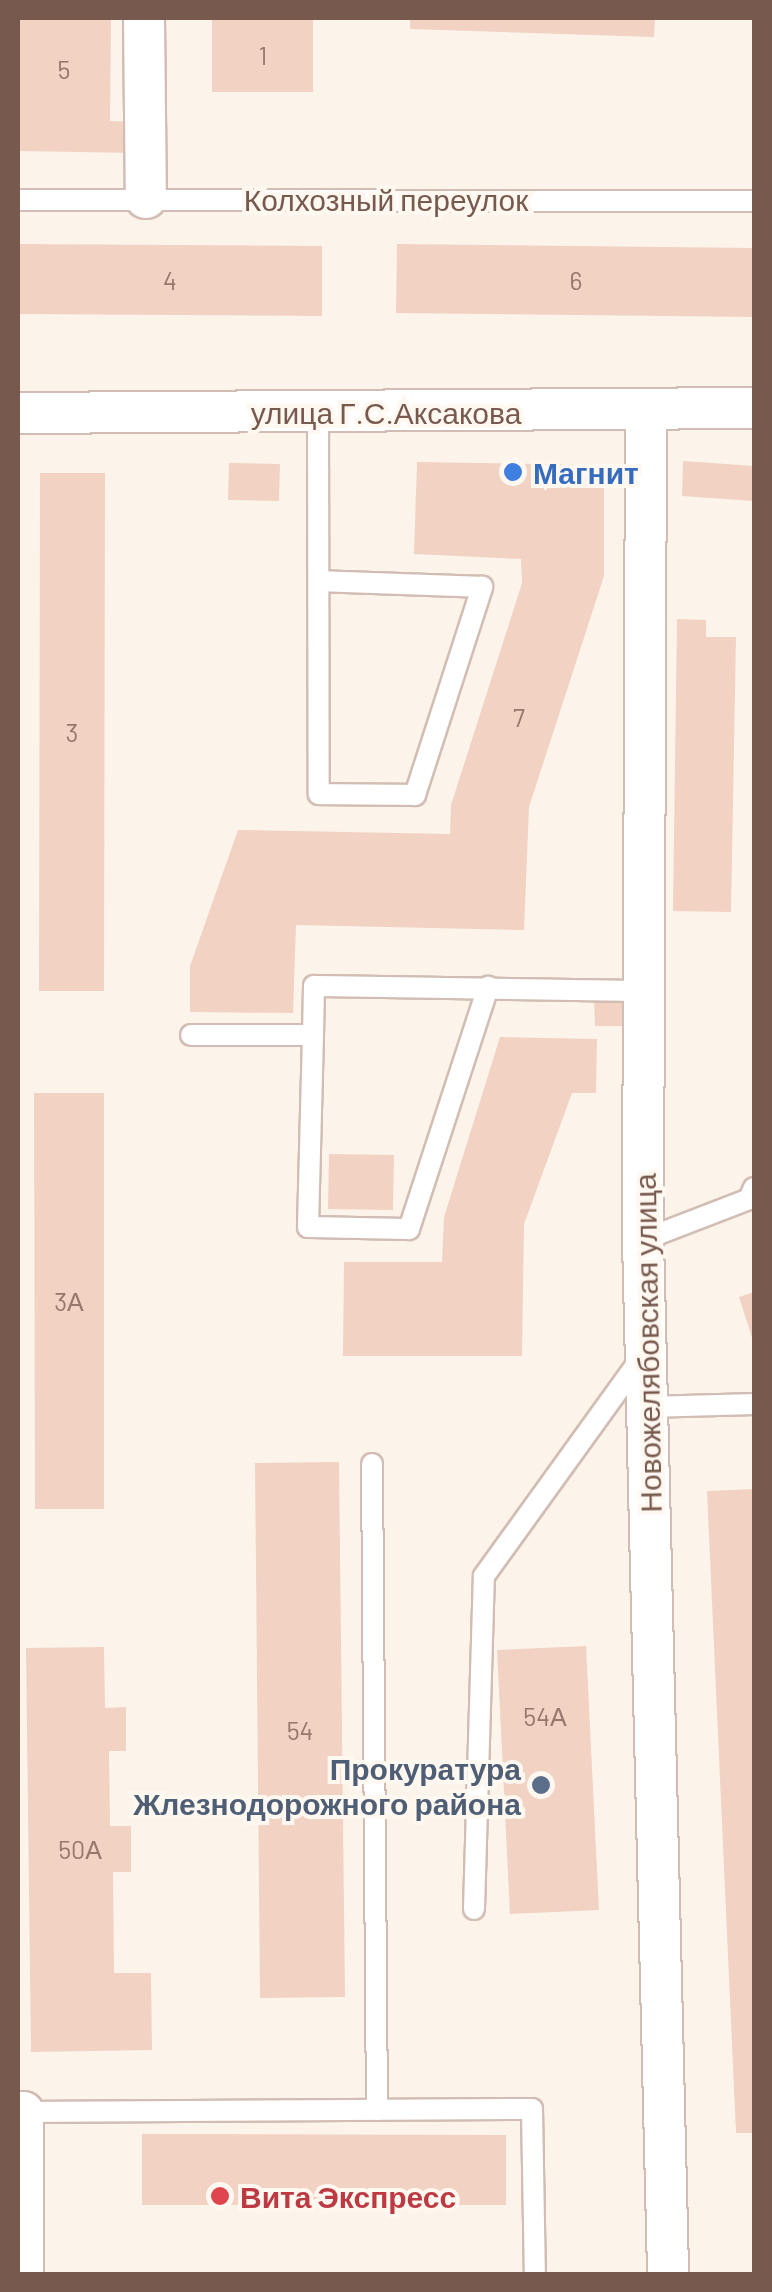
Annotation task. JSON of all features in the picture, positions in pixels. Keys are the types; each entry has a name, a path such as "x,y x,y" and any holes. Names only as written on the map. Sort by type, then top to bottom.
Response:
{"street":[{"path":"144,18 146,198"},
{"name":"улица Г.С.Аксакова","path":"18,413 754,408"},
{"name":"Новожелябовская улица","path":"646,411 643,1240 668,2274"},
{"path":"20,2112 23,2274"}],"lane":[{"name":"Колхозный переулок","path":"18,200 754,201"},
{"path":"318,412 318,581 319,794 414,795 482,587 318,581"},
{"path":"488,987 408,1229 308,1227 314,986 488,987 643,991"},
{"path":"191,1035 313,1035"},
{"path":"643,1240 750,1199 754,1188"},
{"path":"474,1909 484,1576 646,1351"},
{"path":"648,1407 754,1404"},
{"path":"372,1464 377,2110"},
{"path":"20,2112 532,2109 535,2274"}],"building":[{"path":"18,18 111,18 110,121 138,122 138,153 18,151"},
{"path":"212,18 313,18 313,92 212,92"},
{"path":"410,18 655,18 654,37 410,29"},
{"path":"18,244 322,246 322,316 18,314"},
{"path":"397,244 754,248 754,317 396,313"},
{"path":"683,461 754,466 754,501 682,496"},
{"path":"417,462 604,465 604,576 529,807 524,930 296,925 293,1013 190,1012 190,966 238,830 450,834 451,805 522,583 521,559 414,554"},
{"path":"229,463 280,464 279,501 228,500"},
{"path":"40,473 105,473 104,991 39,991"},
{"path":"677,619 706,620 706,637 736,637 731,912 673,911"},
{"path":"594,999 624,999 624,1026 595,1026"},
{"path":"500,1037 597,1039 596,1093 572,1093 524,1224 522,1356 343,1356 344,1262 442,1262 444,1217"},
{"path":"34,1093 104,1093 104,1509 35,1509"},
{"path":"329,1154 394,1155 393,1210 328,1209"},
{"path":"754,1292 754,1344 739,1297"},
{"path":"339,1462 345,1997 260,1998 255,1463"},
{"path":"754,1489 754,2133 736,2133 707,1491"},
{"path":"586,1646 599,1910 510,1914 497,1650"},
{"path":"104,1647 105,1708 126,1707 126,1751 109,1751 110,1826 131,1826 131,1872 113,1872 114,1973 151,1973 152,2050 31,2052 26,1648"},
{"path":"142,2134 506,2135 506,2205 142,2205"}],"place":[{"name":"Магнит","path":"513,472"},
{"name":"Прокуратура Жлезнодорожного района","path":"541,1785"},
{"name":"Вита Экспресс","path":"220,2196"}]}
